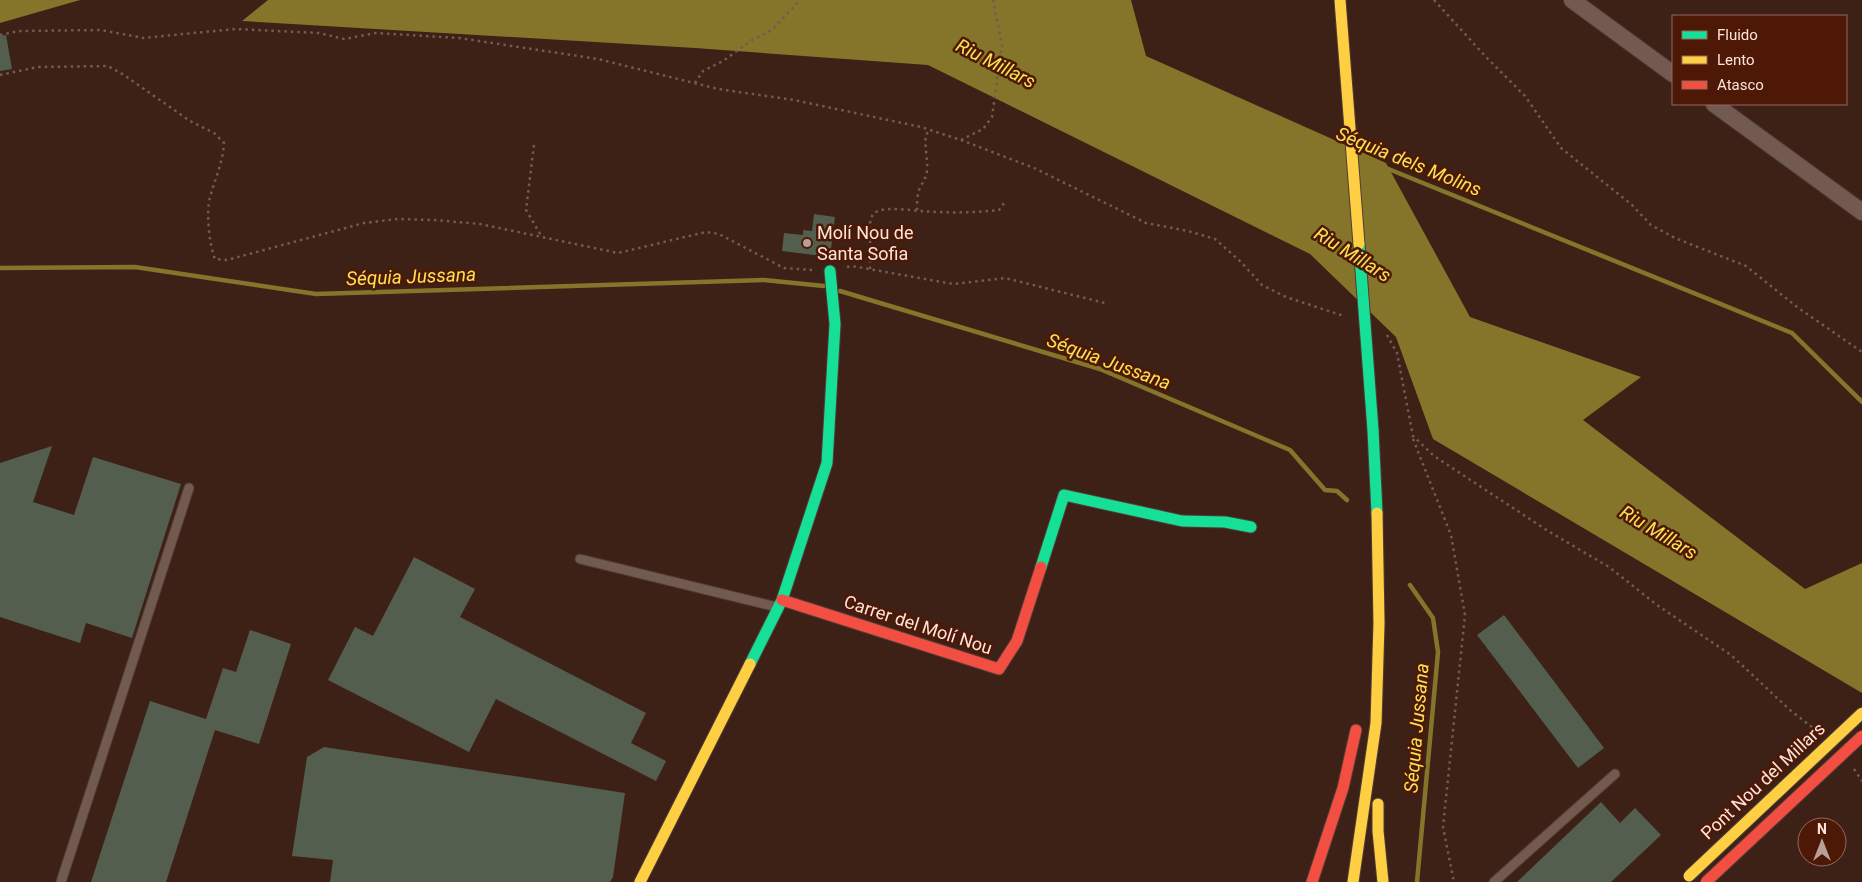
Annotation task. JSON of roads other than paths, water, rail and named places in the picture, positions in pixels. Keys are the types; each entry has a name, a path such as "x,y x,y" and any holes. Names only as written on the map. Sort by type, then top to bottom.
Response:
{"main road":[{"path":"1340,0 1374,430 1378,531 1379,623 1376,723 1353,882"},
{"path":"640,882 780,604 827,463 836,324 830,271"},
{"name":"Carrer del Molí Nou","path":"780,604 999,669 1017,641 1064,494 1182,521 1225,522 1251,528"},
{"path":"1365,645 1379,623"},
{"name":"Pont Nou del Millars","path":"1685,879 1862,713"},
{"path":"1312,882 1352,757 1358,720"},
{"path":"1376,723 1381,754 1378,831 1383,882"},
{"name":"Pont Nou del Millars","path":"1706,882 1862,736"}],"street":[{"path":"1572,0 1672,73"},
{"path":"1715,105 1862,212"}],"lane":[{"path":"61,882 189,488"},
{"path":"580,559 780,604"},
{"path":"1494,882 1615,774"}],"water":[{"path":"0,0 80,0 0,23"},
{"name":"Riu Millars","path":"268,0 1131,0 1146,56 1386,163 1470,317 1641,377 1583,420 1805,589 1862,563 1862,693 1433,439 1396,337 1310,254 928,65 695,48 242,21"}],"waterway":[{"name":"Séquia dels Molins","path":"1386,168 1792,333 1862,402"},
{"name":"Séquia Jussana","path":"0,268 135,267 316,294 764,280 824,286"},
{"name":"Séquia Jussana","path":"840,291 1100,369 1290,450 1325,490 1337,491 1347,500"},
{"name":"Séquia Jussana","path":"1410,585 1433,618 1438,652 1417,882"}],"place":[{"name":"Molí Nou de Santa Sofia","path":"807,243"}]}
